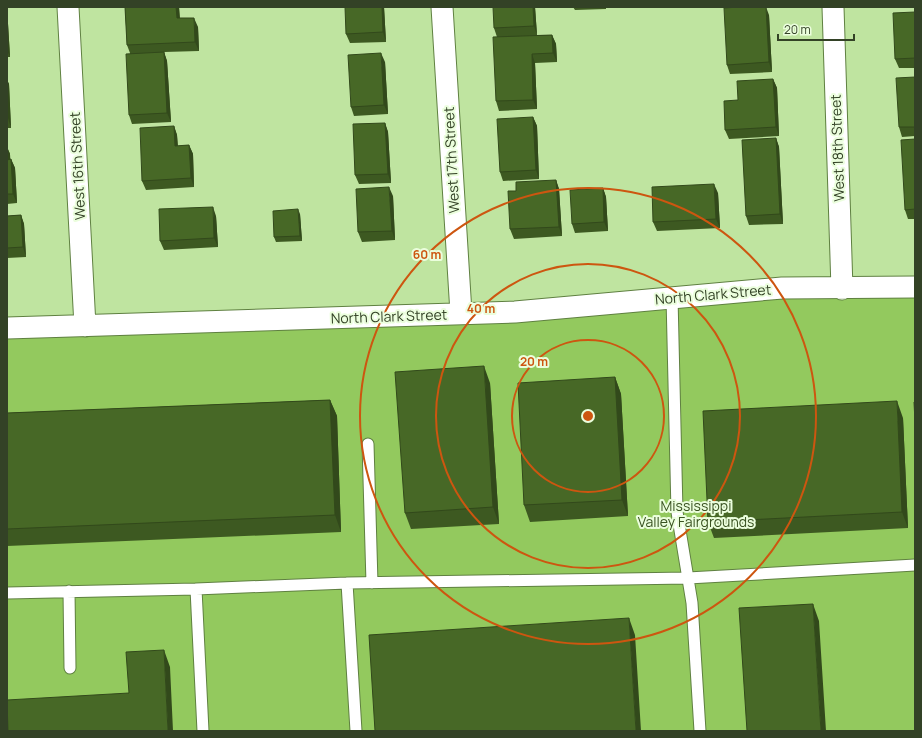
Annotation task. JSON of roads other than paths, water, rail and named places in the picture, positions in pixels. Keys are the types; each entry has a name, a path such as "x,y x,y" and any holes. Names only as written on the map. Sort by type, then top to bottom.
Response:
{"street":[{"name":"West 16th Street","path":"68,7 85,326"},
{"name":"West 17th Street","path":"442,7 461,313"},
{"name":"West 18th Street","path":"833,7 842,289"},
{"name":"North Clark Street","path":"7,328 516,312 782,288 842,289 915,287"}],"lane":[{"path":"672,297 677,512 692,603 700,731"},
{"path":"368,444 372,583"},
{"path":"7,593 196,589 347,583 688,578 915,565"},
{"path":"347,583 356,731"},
{"path":"196,589 203,731"},
{"path":"70,592 70,668"}],"park label":[{"name":"Mississippi Valley Fairgrounds","path":"696,514"}]}
